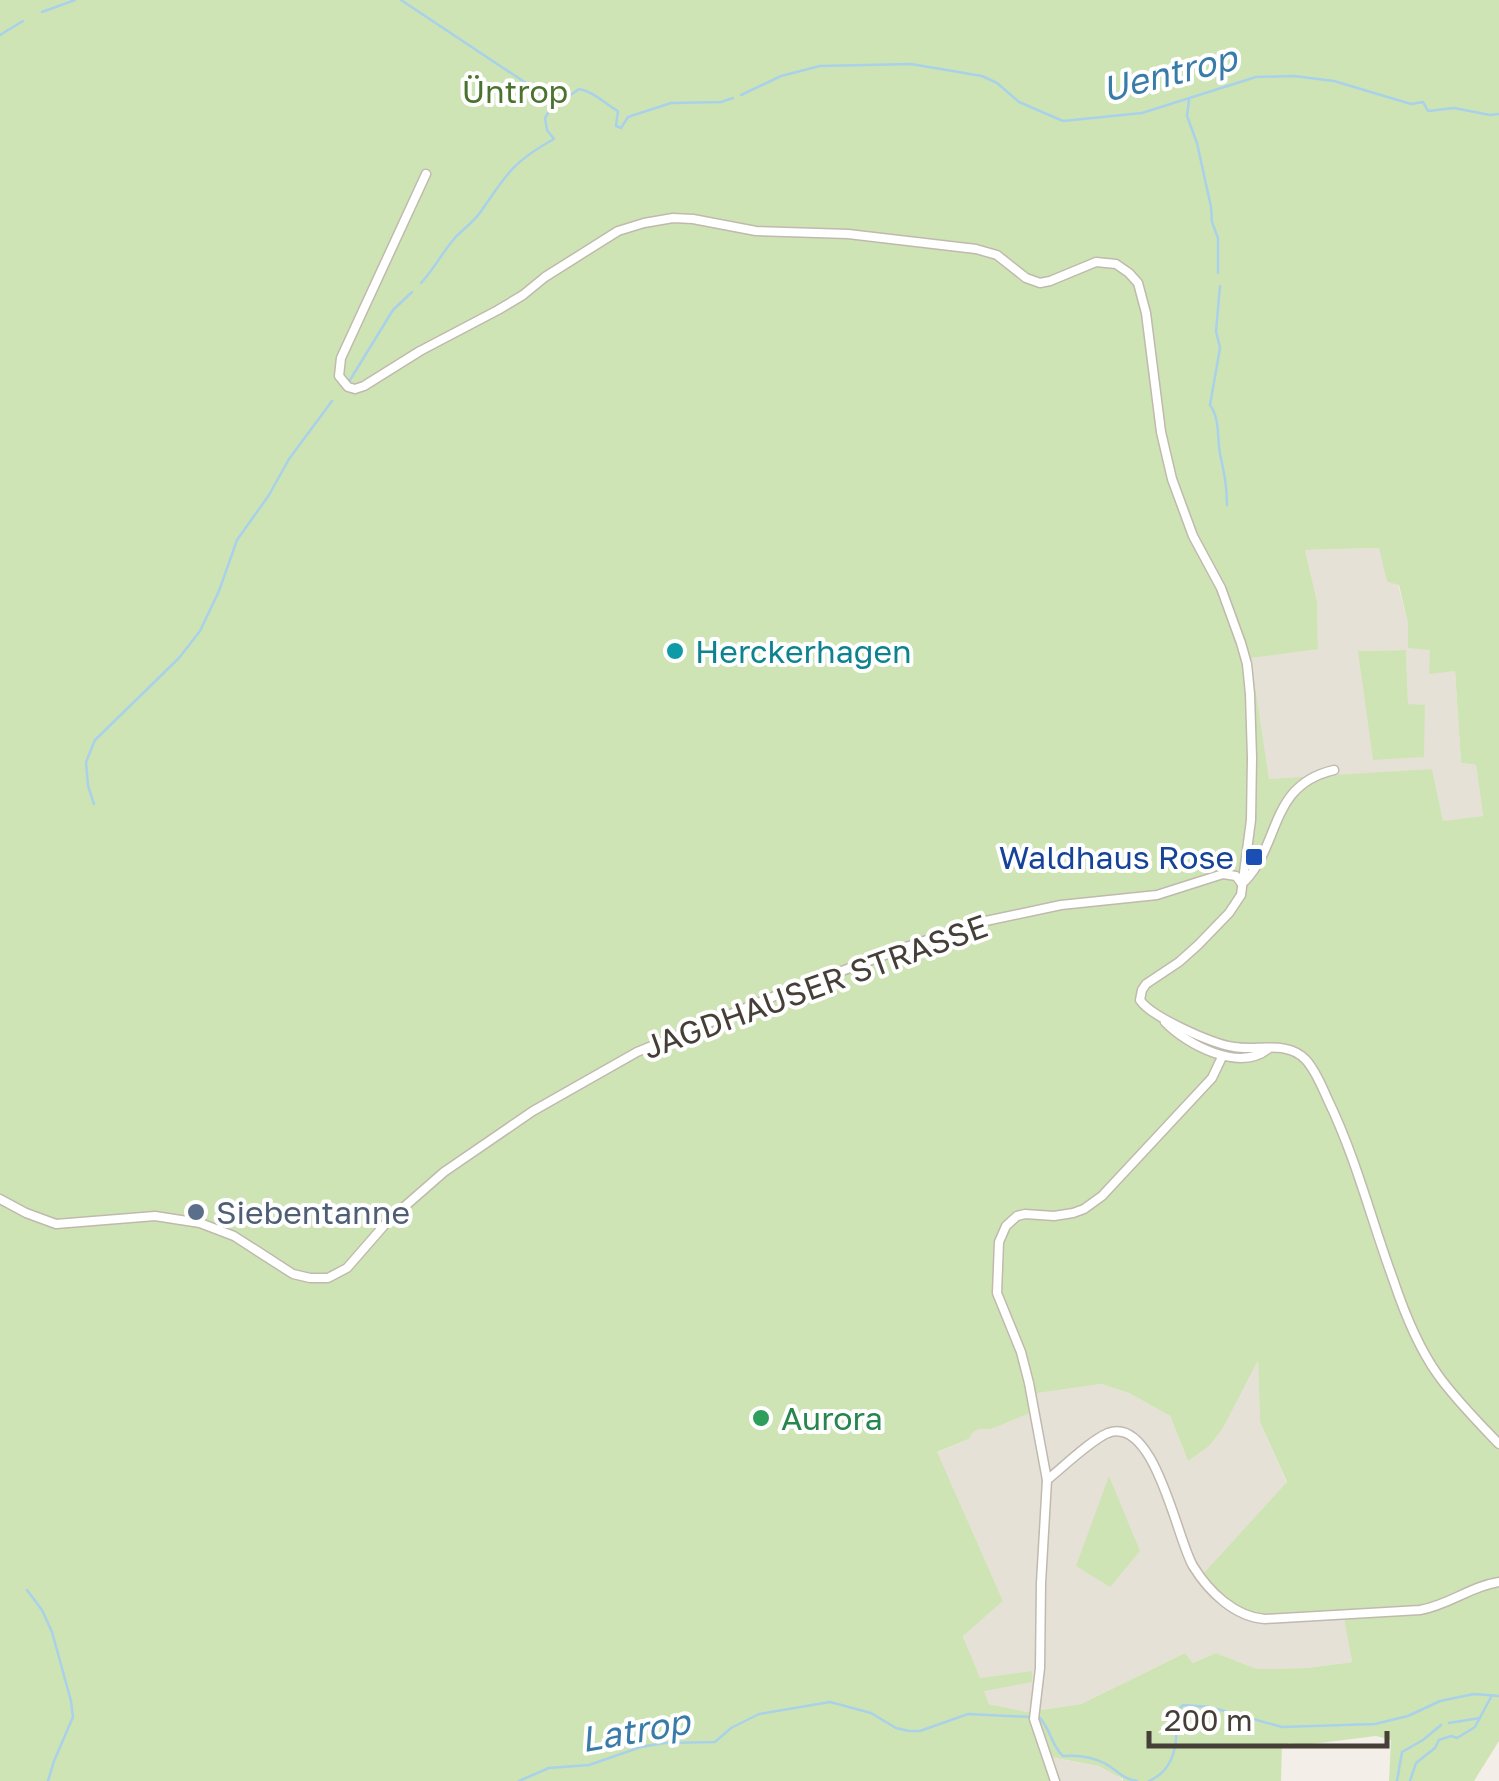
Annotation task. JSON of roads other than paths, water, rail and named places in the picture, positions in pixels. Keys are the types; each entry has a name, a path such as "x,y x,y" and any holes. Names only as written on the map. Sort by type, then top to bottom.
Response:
{"street":[{"path":"426,174 341,358 339,376 348,387 364,386 398,363 498,310 618,232 673,218 756,230 848,234 976,249 996,255 1026,278 1040,283 1096,262 1116,264 1129,273 1141,291 1146,313 1159,418 1172,479 1193,536 1228,605 1247,664 1252,791 1246,866 1238,900 1187,954 1149,982 1140,1000 1178,1033 1222,1058 1254,1057 1270,1048"},
{"path":"1242,884 1258,864 1285,802 1302,786 1334,770"},
{"name":"JAGDHAUSER STRASSE","path":"0,1198 56,1224 155,1216 200,1223 234,1236 293,1274 328,1278 347,1268 388,1221 474,1150 533,1110 666,1039 981,922 1061,905 1157,895 1223,874 1236,876 1242,884"},
{"path":"1162,1018 1228,1046 1294,1051 1306,1060 1353,1157 1392,1278 1418,1341 1437,1374 1499,1444"},
{"path":"1055,1781 1034,1714 1040,1674 1047,1480 1021,1352 997,1292 1000,1236 1008,1223 1021,1214 1073,1213 1102,1196 1212,1078 1222,1058"},
{"path":"1047,1480 1106,1434 1132,1436 1156,1468 1182,1543 1196,1570 1228,1604 1249,1617 1420,1610 1499,1582"}],"waterway":[{"path":"42,12 75,0"},
{"name":"Uentrop","path":"401,0 547,97 565,99 579,89 595,95 618,111 616,126 621,128 628,117 671,103 721,102 733,98"},
{"path":"0,35 23,21"},
{"name":"Uentrop","path":"741,95 781,76 820,66 911,64 982,76 1019,102 1063,121 1142,113 1256,77 1294,76 1334,81 1411,104 1423,102 1428,111 1454,108 1499,114"},
{"path":"421,283 512,169 554,139 545,118 556,100"},
{"path":"1189,100 1187,116 1197,143 1218,238 1218,273"},
{"path":"1220,286 1216,331 1220,348 1210,405 1217,422 1227,505"},
{"path":"350,380 393,310 412,292"},
{"path":"94,804 86,762 95,740 179,658 200,631 237,540 332,401"},
{"path":"27,1590 52,1632 73,1717 48,1781"},
{"name":"Latrop","path":"1149,1781 1170,1761 1176,1743 1176,1712 1183,1705 1210,1707 1282,1727 1375,1724 1408,1716 1440,1701 1474,1694 1499,1696"},
{"path":"1410,1781 1416,1763 1439,1740 1457,1738 1475,1727 1492,1695"},
{"name":"Latrop","path":"519,1781 549,1768 589,1765 641,1747 715,1742 731,1728 759,1714 830,1702 871,1713 909,1731 920,1731 968,1714 1031,1717"},
{"name":"Latrop","path":"1038,1716 1063,1756 1096,1760 1137,1781"},
{"path":"1449,1723 1480,1718"},
{"path":"1397,1781 1402,1752 1441,1725"}],"place":[{"name":"Herckerhagen","path":"675,651"},
{"name":"Waldhaus Rose","path":"1254,857"},
{"name":"Siebentanne","path":"196,1212"},
{"name":"Aurora","path":"761,1418"}],"park label":[{"name":"Üntrop","path":"515,91"}]}
